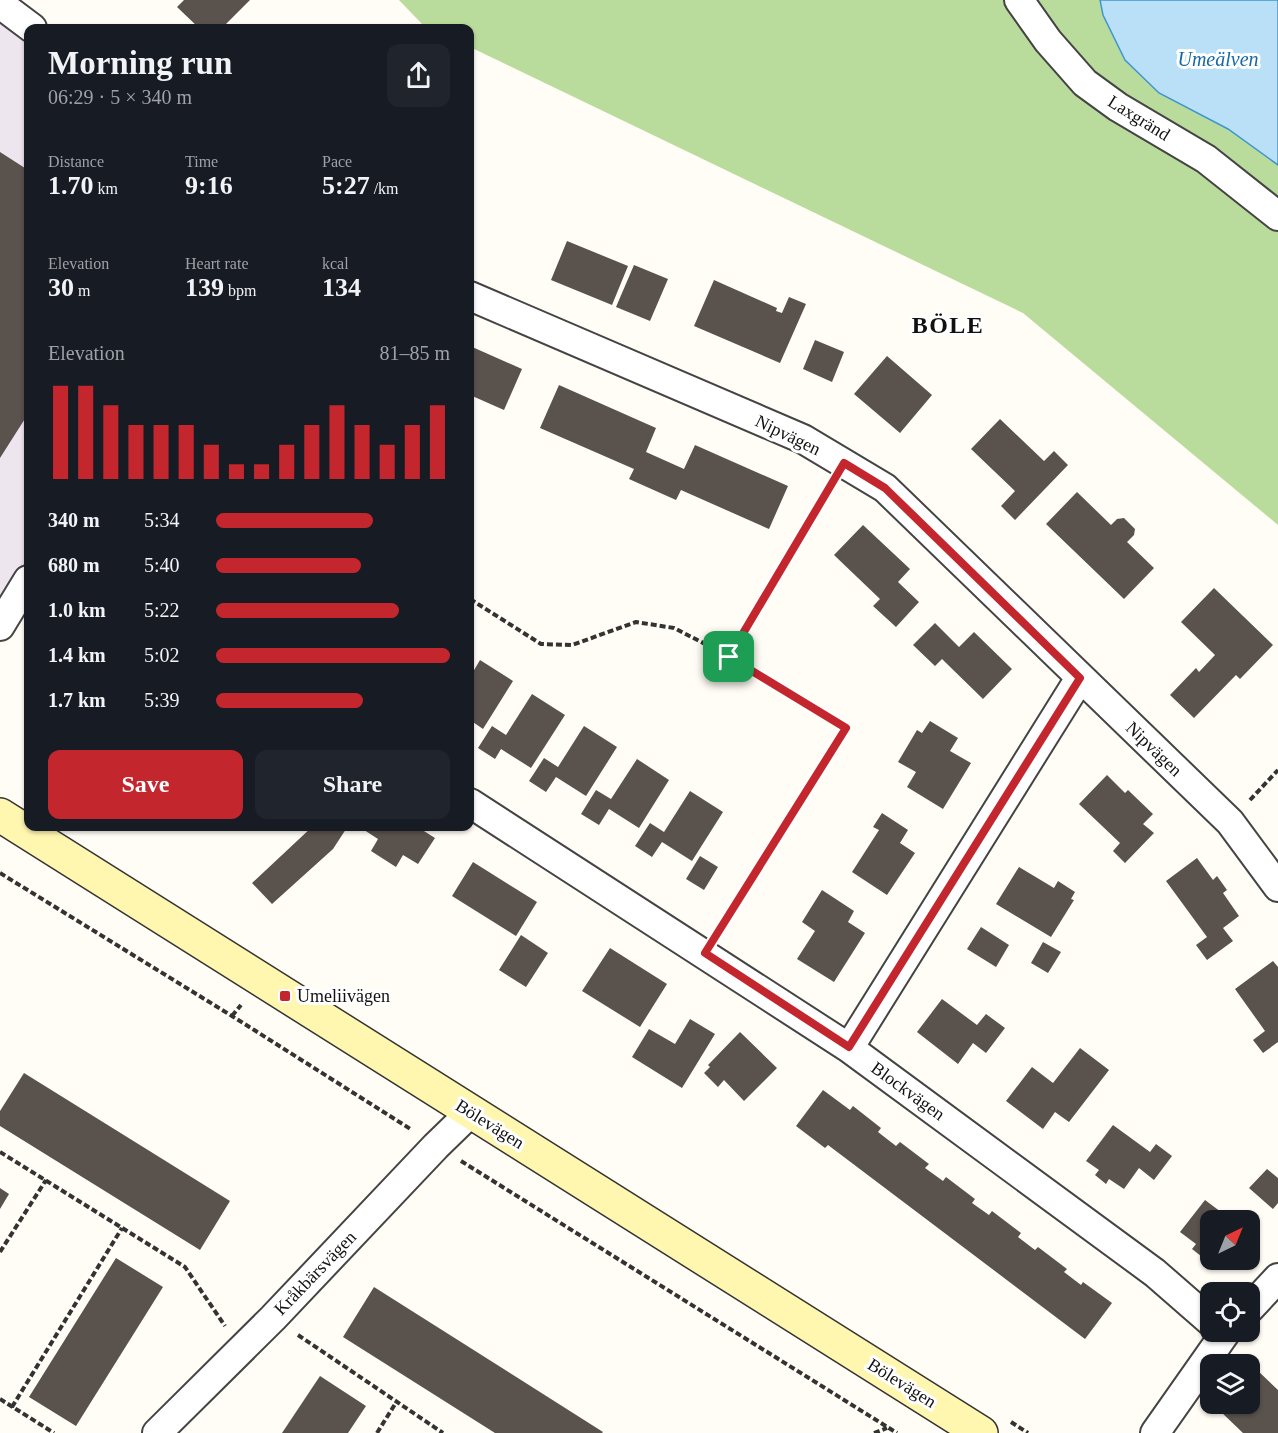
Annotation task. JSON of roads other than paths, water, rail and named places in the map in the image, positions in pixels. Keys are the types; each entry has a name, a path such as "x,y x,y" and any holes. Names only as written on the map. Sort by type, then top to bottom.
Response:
{"street":[{"name":"Laxgränd","path":"1019,0 1048,41 1085,83 1118,107 1206,159 1278,216"},
{"path":"0,4 27,24"},
{"name":"Nipvägen","path":"474,299 803,439 885,488 1230,822 1278,887"},
{"path":"0,626 24,587"},
{"path":"849,1047 1080,678"},
{"name":"Blockvägen","path":"474,806 849,1047 1155,1274 1200,1312"},
{"name":"Bölevägen","path":"0,815 24,830"},
{"name":"Bölevägen","path":"25,831 981,1433"},
{"name":"Kråkbärsvägen","path":"157,1433 273,1318 471,1112"},
{"path":"1260,1297 1278,1278"},
{"path":"1155,1433 1213,1342"}],"water":[{"name":"Umeälven","path":"1100,0 1278,0 1278,165 1228,129 1159,93 1125,60 1103,15"}],"place":[{"name":"Umeliivägen","path":"285,996"}],"district":[{"name":"BÖLE","path":"948,325"}]}
